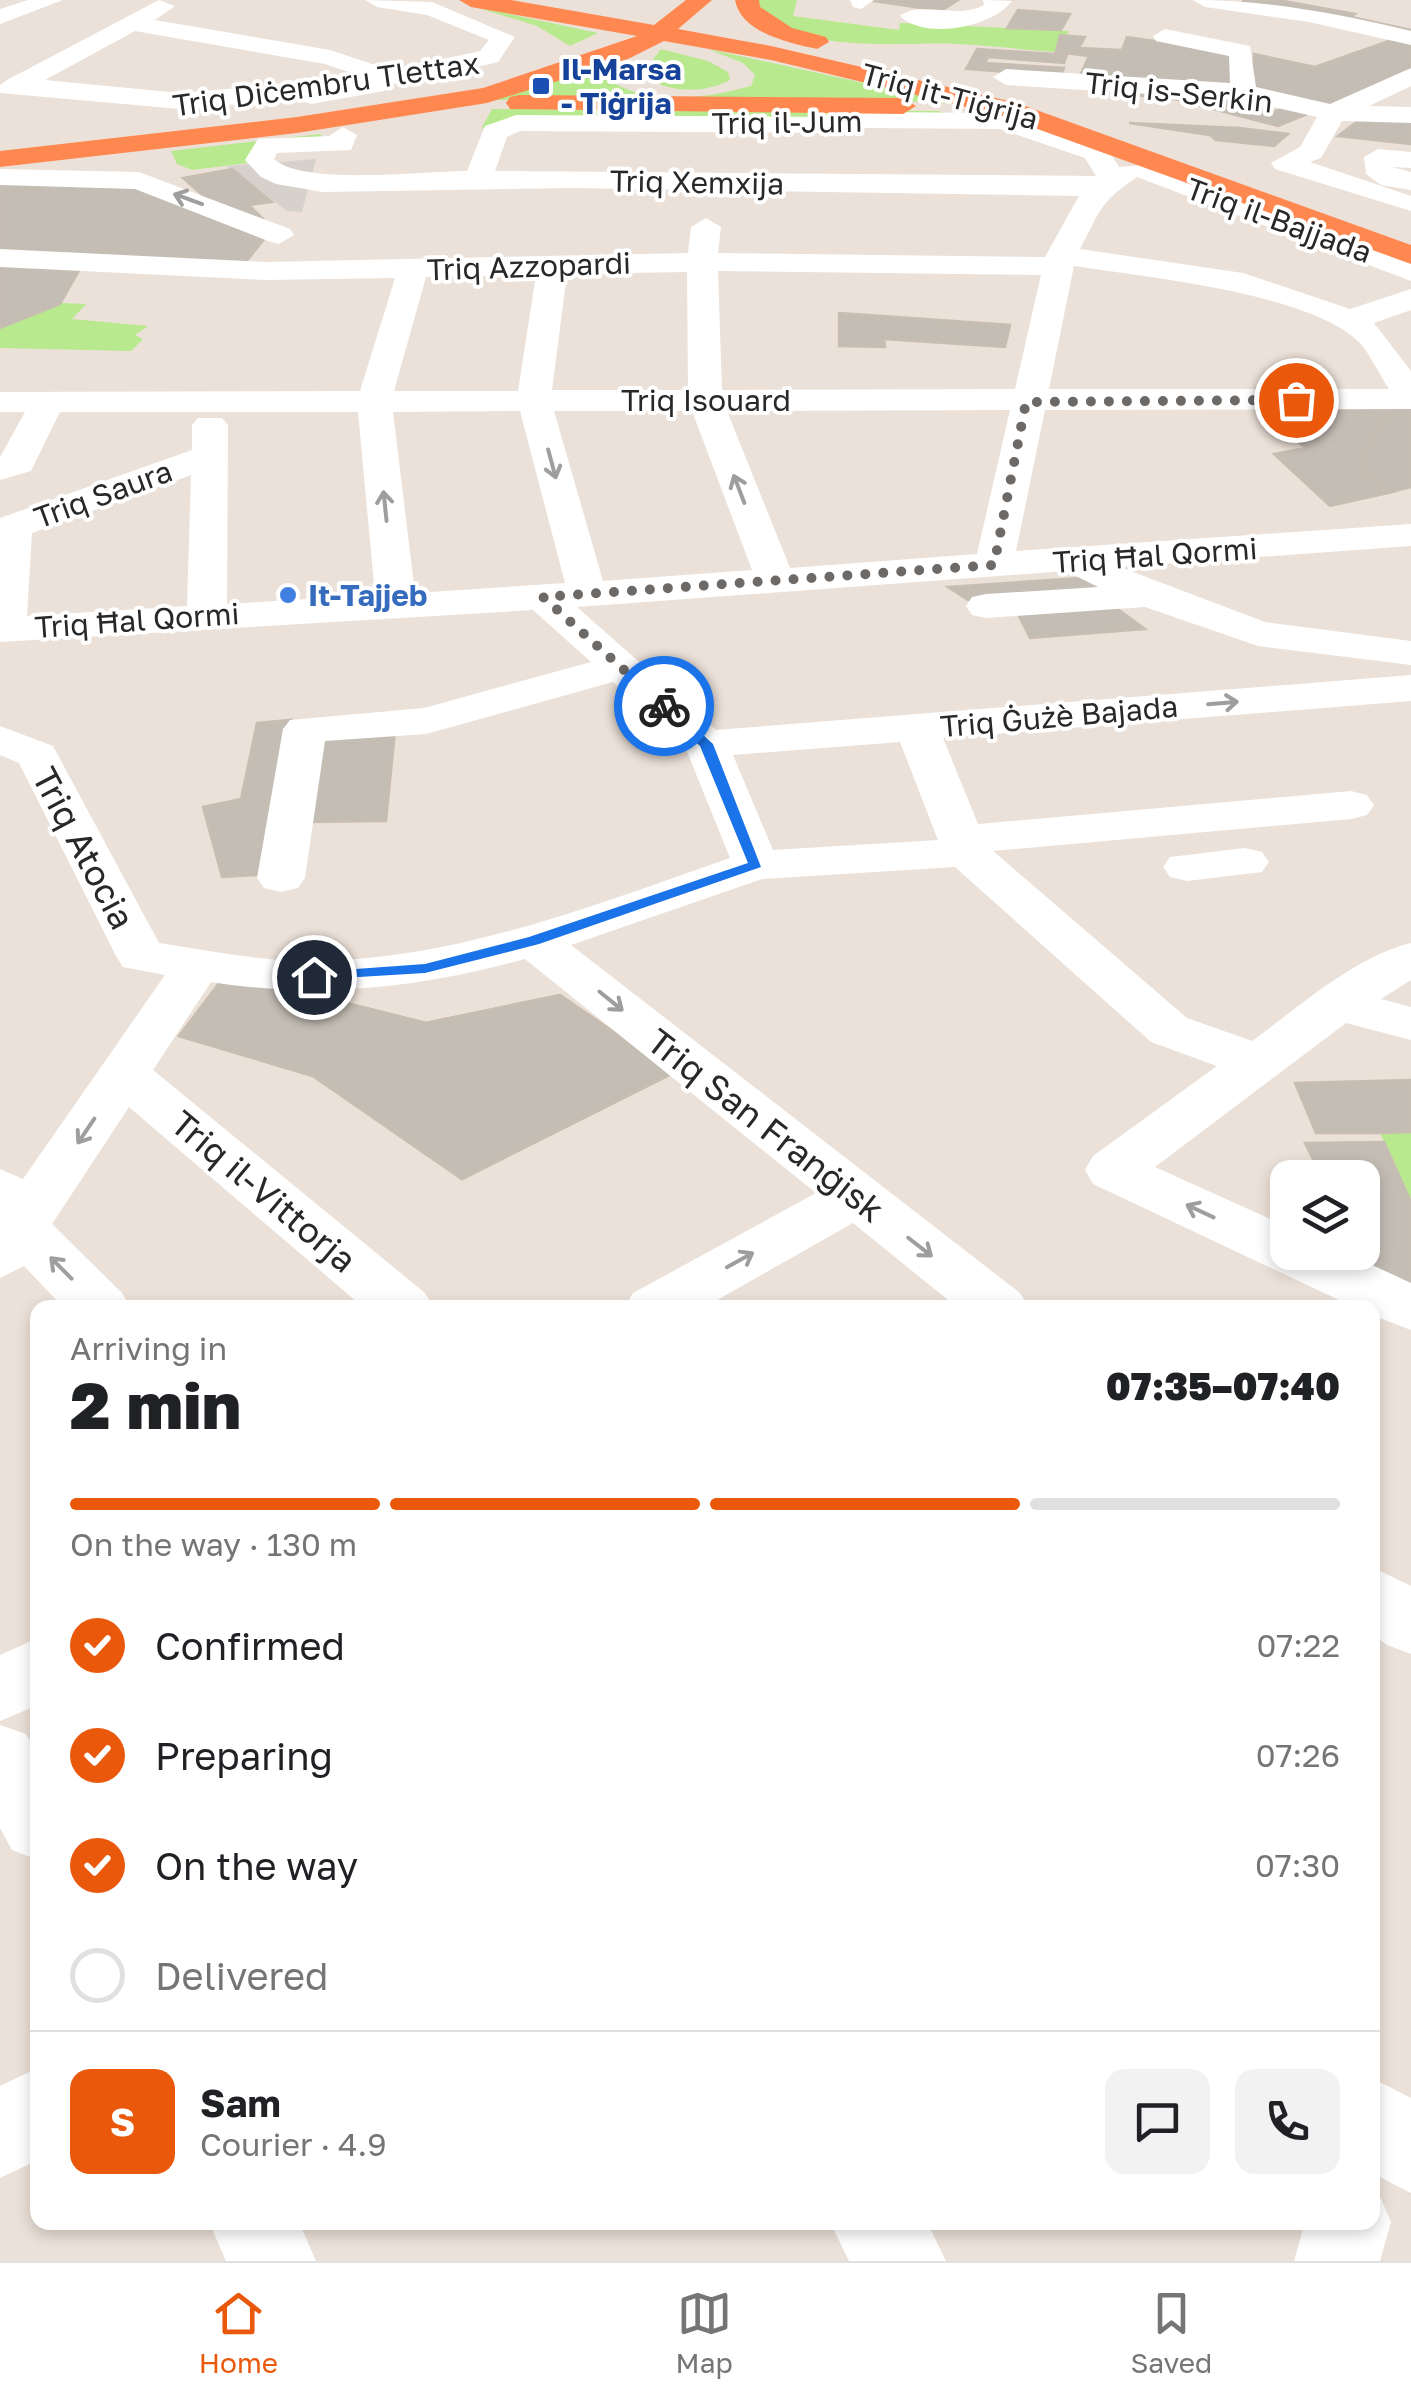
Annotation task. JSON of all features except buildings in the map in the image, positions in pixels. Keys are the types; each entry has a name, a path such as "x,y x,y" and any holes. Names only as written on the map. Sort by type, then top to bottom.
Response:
{"highway":[{"path":"471,0 545,7 648,24 739,76 711,90 645,89 628,80 626,65 648,24"},
{"name":"Triq Diċembru Tlettax","path":"0,159 415,109 531,84 700,0"},
{"path":"747,0 748,10 783,33 941,73 1073,123"},
{"path":"430,5 526,26 554,41 547,58 499,77"},
{"name":"Triq Diċembru Tlettax","path":"0,142 397,96 499,77 575,54 648,24"},
{"name":"Triq it-Tiġrija","path":"648,24 858,64 1073,123 1337,210 1410,213"},
{"path":"415,109 553,102 902,106 1073,123"},
{"name":"Triq it-Tiġrija","path":"1073,123 1156,168 1411,255"}],"street":[{"path":"0,17 51,0"},
{"path":"126,18 330,57 381,75 403,76 489,58 502,36 430,5 376,0"},
{"path":"912,16 976,20 993,12 1000,1 995,0"},
{"path":"1204,0 1310,15 1411,38"},
{"path":"8,91 126,18 170,2 367,36"},
{"path":"270,66 330,57 430,5"},
{"path":"126,18 268,57 270,66 310,96 374,86"},
{"path":"1165,36 1242,50 1243,92"},
{"path":"1410,213 1285,163 1311,152 1333,113 1411,76"},
{"name":"Triq is-Serkin","path":"1006,77 1243,92 1333,113 1411,115"},
{"path":"8,91 180,102 299,91"},
{"path":"0,108 84,119"},
{"name":"Triq il-Jum","path":"461,146 491,137 516,123 834,142 866,120 1002,121 1096,152 1105,183"},
{"path":"266,271 296,180 266,169 259,160 268,144 341,144 344,135"},
{"path":"478,179 491,137"},
{"path":"834,142 922,147"},
{"path":"1410,213 1391,178 1376,168 1378,157 1411,160"},
{"name":"Triq Xemxija","path":"296,180 1105,183 1156,168"},
{"name":"Triq il-Bajjada","path":"1156,168 1411,272"},
{"path":"0,177 139,182 279,235"},
{"path":"711,182 702,262 705,400 774,580"},
{"path":"994,565 1026,402 1060,260 1105,183"},
{"name":"Triq Azzopardi","path":"0,258 266,271 1060,260"},
{"name":"Triq il-Bajjada","path":"1060,260 1243,282 1362,329 1411,299"},
{"path":"552,266 534,400 565,595 620,667 706,744 756,864"},
{"path":"396,603 374,402 412,270"},
{"path":"1362,329 1411,338"},
{"path":"1362,329 1411,398"},
{"name":"Triq Isouard","path":"0,402 1411,398"},
{"path":"0,469 18,463 48,402"},
{"path":"207,616 207,457 212,402"},
{"name":"Triq Saura","path":"7,529 207,457"},
{"path":"1278,546 1343,514 1411,499"},
{"path":"3,629 7,529"},
{"name":"Triq Ħal Qormi","path":"3,629 565,595 1411,535"},
{"path":"1074,561 1148,595 1258,634 1411,653"},
{"path":"986,606 1148,595"},
{"path":"281,878 305,730 426,721 620,667"},
{"name":"Triq Ġużè Bajada","path":"706,744 1411,688"},
{"path":"916,727 964,846 1168,1030 1259,1063"},
{"name":"Triq Atocia","path":"0,739 37,755 142,956 314,977 425,968 534,940 756,864 964,846 1202,854 1351,805"},
{"name":"Triq San Franġisk","path":"534,940 989,1300"},
{"path":"1270,1243 1113,1170 1337,1004 1411,958"},
{"path":"92,1300 7,1224 124,1074 198,963"},
{"path":"1337,1004 1411,1024"},
{"name":"Triq il-Vittorja","path":"124,1074 394,1300"},
{"path":"668,1300 855,1196"},
{"path":"1328,1270 1411,1308"},
{"path":"1380,1601 1411,1625"},
{"path":"0,1691 30,1673"},
{"path":"0,1758 30,1812"},
{"path":"0,2136 30,2114"},
{"path":"256,2230 273,2261"},
{"path":"879,2230 904,2261"},
{"path":"1337,2261 1346,2230"}],"green space":[{"path":"755,0 797,0 793,16 899,30 900,23 1069,31 1056,52 957,44 847,43 791,31 770,18"},
{"path":"472,6 598,33 570,46 537,26"},
{"path":"661,49 708,61 728,72 730,80 690,90 650,80 649,65"},
{"path":"708,49 960,104 878,100 482,100 612,62 611,81 643,94 698,97 751,86 755,75 743,63"},
{"path":"492,109 939,111 953,117 498,123 481,129"},
{"path":"320,134 326,139 259,144 248,163 192,170 177,164 171,151"},
{"path":"62,303 86,304 72,319 148,326 135,335 143,339 131,351 0,348 0,328"},
{"path":"1411,1132 1411,1202 1380,1133"}],"shaded area":[{"path":"316,159 302,212 287,211 227,166"}],"way so far":[{"path":"664,706 543,597 994,565 1026,402 1296,400"}],"place":[{"name":"Il-Marsa - Tiġrija","path":"541,86"},
{"name":"It-Tajjeb","path":"288,595"}],"route":[{"path":"314,977 425,968 534,940 756,864 706,744 664,706"}]}
